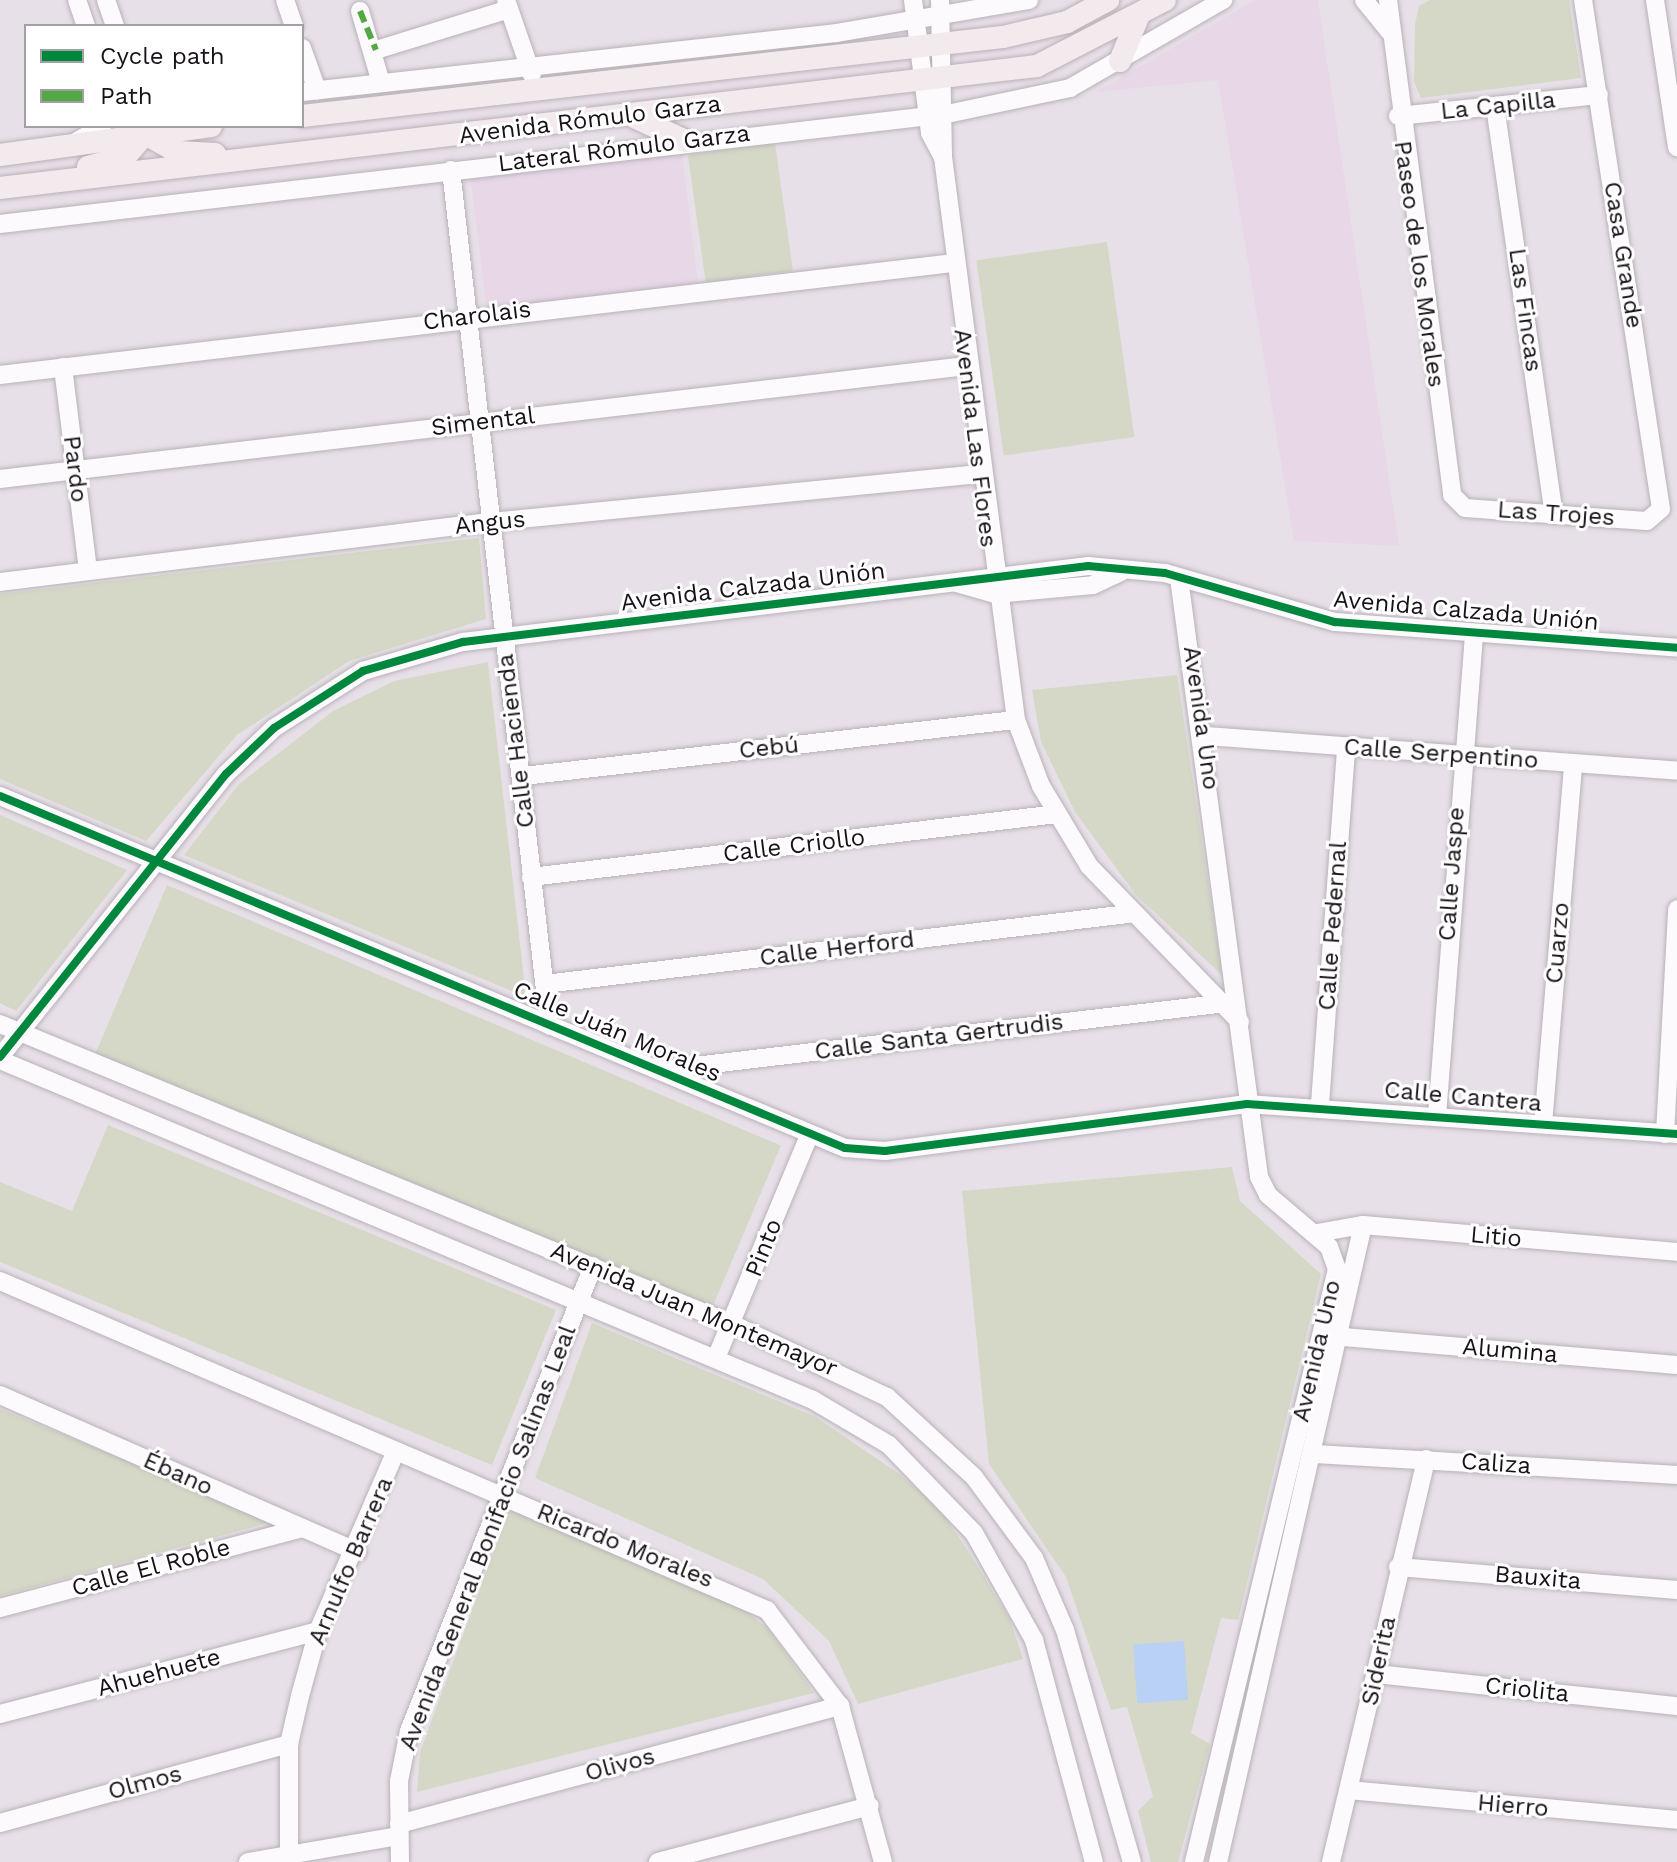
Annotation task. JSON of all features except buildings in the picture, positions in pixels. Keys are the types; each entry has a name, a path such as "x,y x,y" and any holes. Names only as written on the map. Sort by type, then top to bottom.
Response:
{"main road":[{"name":"Avenida Rómulo Garza","path":"304,116 944,43 1067,22 1108,0"},
{"name":"Avenida Rómulo Garza","path":"0,186 633,116 922,81 945,73 1056,60 1165,0"},
{"path":"1120,61 1139,15"},
{"path":"945,73 1040,51 1067,22"},
{"path":"633,116 686,141"},
{"path":"0,155 70,145 141,129 164,128"},
{"path":"141,129 191,154 318,150"},
{"path":"0,186 114,162 141,129"}],"street":[{"path":"77,0 85,24"},
{"path":"106,0 114,24"},
{"path":"285,0 293,24"},
{"name":"Avenida Las Flores","path":"913,0 927,117 943,157"},
{"path":"304,59 310,91 915,21 941,9 1029,0"},
{"name":"Lateral Rómulo Garza","path":"0,224 686,141 947,114 1070,88 1223,0"},
{"path":"1364,0 1390,32"},
{"name":"Paseo de los Morales","path":"1388,0 1398,116 1452,495"},
{"name":"Casa Grande","path":"1583,0 1661,509"},
{"path":"1655,0 1677,147"},
{"path":"376,50 508,4 535,89"},
{"name":"Avenida Las Flores","path":"941,9 947,114 943,157 954,263 992,574 1016,720 1057,814 1128,914 1240,1022"},
{"path":"360,11 376,50 381,83"},
{"name":"La Capilla","path":"1398,116 1599,95"},
{"name":"Las Fincas","path":"1495,106 1554,515"},
{"path":"70,145 99,128"},
{"name":"Calle Hacienda","path":"451,170 478,422 523,776 531,877 549,1025"},
{"name":"Charolais","path":"0,375 467,317 954,263"},
{"name":"Simental","path":"0,479 966,366"},
{"name":"Pardo","path":"63,367 88,570"},
{"name":"Angus","path":"0,582 490,522 981,474"},
{"name":"Las Trojes","path":"1452,495 1465,508 1554,515 1647,521 1661,509"},
{"name":"Avenida Calzada Unión","path":"0,1059 226,774 311,701 385,663 504,637 956,583 992,574 1088,566 1179,578 1335,622 1677,648"},
{"name":"Avenida Calzada Unión","path":"956,583 995,594 1084,586 1121,572"},
{"name":"Avenida Uno","path":"1179,578 1205,736 1247,1104 1263,1188 1317,1233 1337,1269 1194,1862"},
{"name":"Calle Jaspe","path":"1437,1116 1459,755 1474,633"},
{"name":"Cebú","path":"523,776 1016,720"},
{"name":"Calle Serpentino","path":"1205,736 1677,771"},
{"name":"Calle Pedernal","path":"1320,1104 1346,747"},
{"name":"Cuarzo","path":"1543,1124 1573,763"},
{"name":"Calle Juán Morales","path":"0,796 809,1136 885,1151 1247,1104"},
{"name":"Calle Criollo","path":"531,877 1057,814"},
{"path":"1671,1134 1677,909"},
{"name":"Calle Herford","path":"545,984 1128,914"},
{"name":"Calle Santa Gertrudis","path":"660,1071 1218,1004"},
{"name":"Avenida Juan Montemayor","path":"0,1024 734,1325 861,1382 913,1417 1015,1526 1065,1630 1132,1862"},
{"name":"Avenida Juan Montemayor","path":"0,1059 840,1412 921,1471 981,1544 1034,1640 1094,1862"},
{"name":"Calle Cantera","path":"1247,1104 1320,1104 1671,1134"},
{"name":"Pinto","path":"716,1358 734,1325 809,1136"},
{"name":"Avenida Uno","path":"1218,1862 1343,1337 1363,1225"},
{"name":"Litio","path":"1317,1233 1363,1225 1677,1252"},
{"name":"Avenida General Bonifacio Salinas Leal","path":"400,1862 399,1830 409,1731 593,1266"},
{"name":"Ricardo Morales","path":"0,1281 758,1604 795,1639 840,1706 883,1862"},
{"name":"Alumina","path":"1343,1337 1677,1365"},
{"name":"Ébano","path":"0,1395 357,1552"},
{"name":"Arnulfo Barrera","path":"289,1857 289,1744 318,1631 357,1552 396,1451"},
{"name":"Caliza","path":"1315,1454 1677,1475"},
{"name":"Siderita","path":"1331,1862 1398,1567 1426,1459"},
{"name":"Calle El Roble","path":"0,1608 302,1528"},
{"name":"Bauxita","path":"1398,1567 1677,1590"},
{"path":"1034,1640 1065,1630"},
{"name":"Ahuehuete","path":"0,1714 318,1631"},
{"name":"Criolita","path":"1376,1674 1677,1706"},
{"name":"Olivos","path":"248,1862 289,1857 399,1830 840,1706"},
{"name":"Olmos","path":"0,1823 289,1744"},
{"name":"Hierro","path":"1349,1790 1677,1820"},
{"path":"658,1862 870,1806"}],"shaded area":[{"path":"1255,0 1318,0 1399,546 1294,541 1218,80 1096,92"},
{"path":"682,153 698,284 487,310 471,179"}],"green space":[{"path":"1430,0 1569,0 1581,78 1421,98 1414,82 1415,24 1419,6"},
{"path":"775,143 793,271 706,283 688,155"},
{"path":"1107,242 1134,437 1004,455 976,260"},
{"path":"479,538 486,619 349,661 237,735 146,841 0,779 0,594"},
{"path":"488,662 526,997 184,855 239,784 333,711 394,681"},
{"path":"1177,675 1222,975 1136,895 1075,812 1041,742 1032,690"},
{"path":"0,815 127,870 16,1011 0,1003"},
{"path":"167,885 781,1146 709,1315 95,1054"},
{"path":"108,1125 556,1310 492,1465 0,1262 0,1182 72,1211"},
{"path":"1232,1167 1240,1201 1321,1274 1238,1620 1221,1618 1191,1733 1210,1744 1178,1862 1151,1862 1138,1811 1153,1796 1127,1707 1111,1710 1066,1577 989,1464 962,1191"},
{"path":"592,1323 816,1417 902,1476 939,1508 972,1557 1010,1620 1023,1659 858,1704 829,1641 763,1579 535,1478"},
{"path":"0,1409 275,1521 0,1596"},
{"path":"509,1510 738,1604 769,1630 814,1693 417,1792 420,1752"}],"water":[{"path":"1184,1641 1188,1700 1137,1703 1133,1645"}],"marked path":[{"path":"360,11 376,50"}],"cycle path":[{"path":"0,1057 226,774 274,728 363,671 463,642 1088,566 1165,573 1335,622 1677,648"},
{"path":"0,796 845,1148 885,1151 1247,1104 1677,1134"}]}
